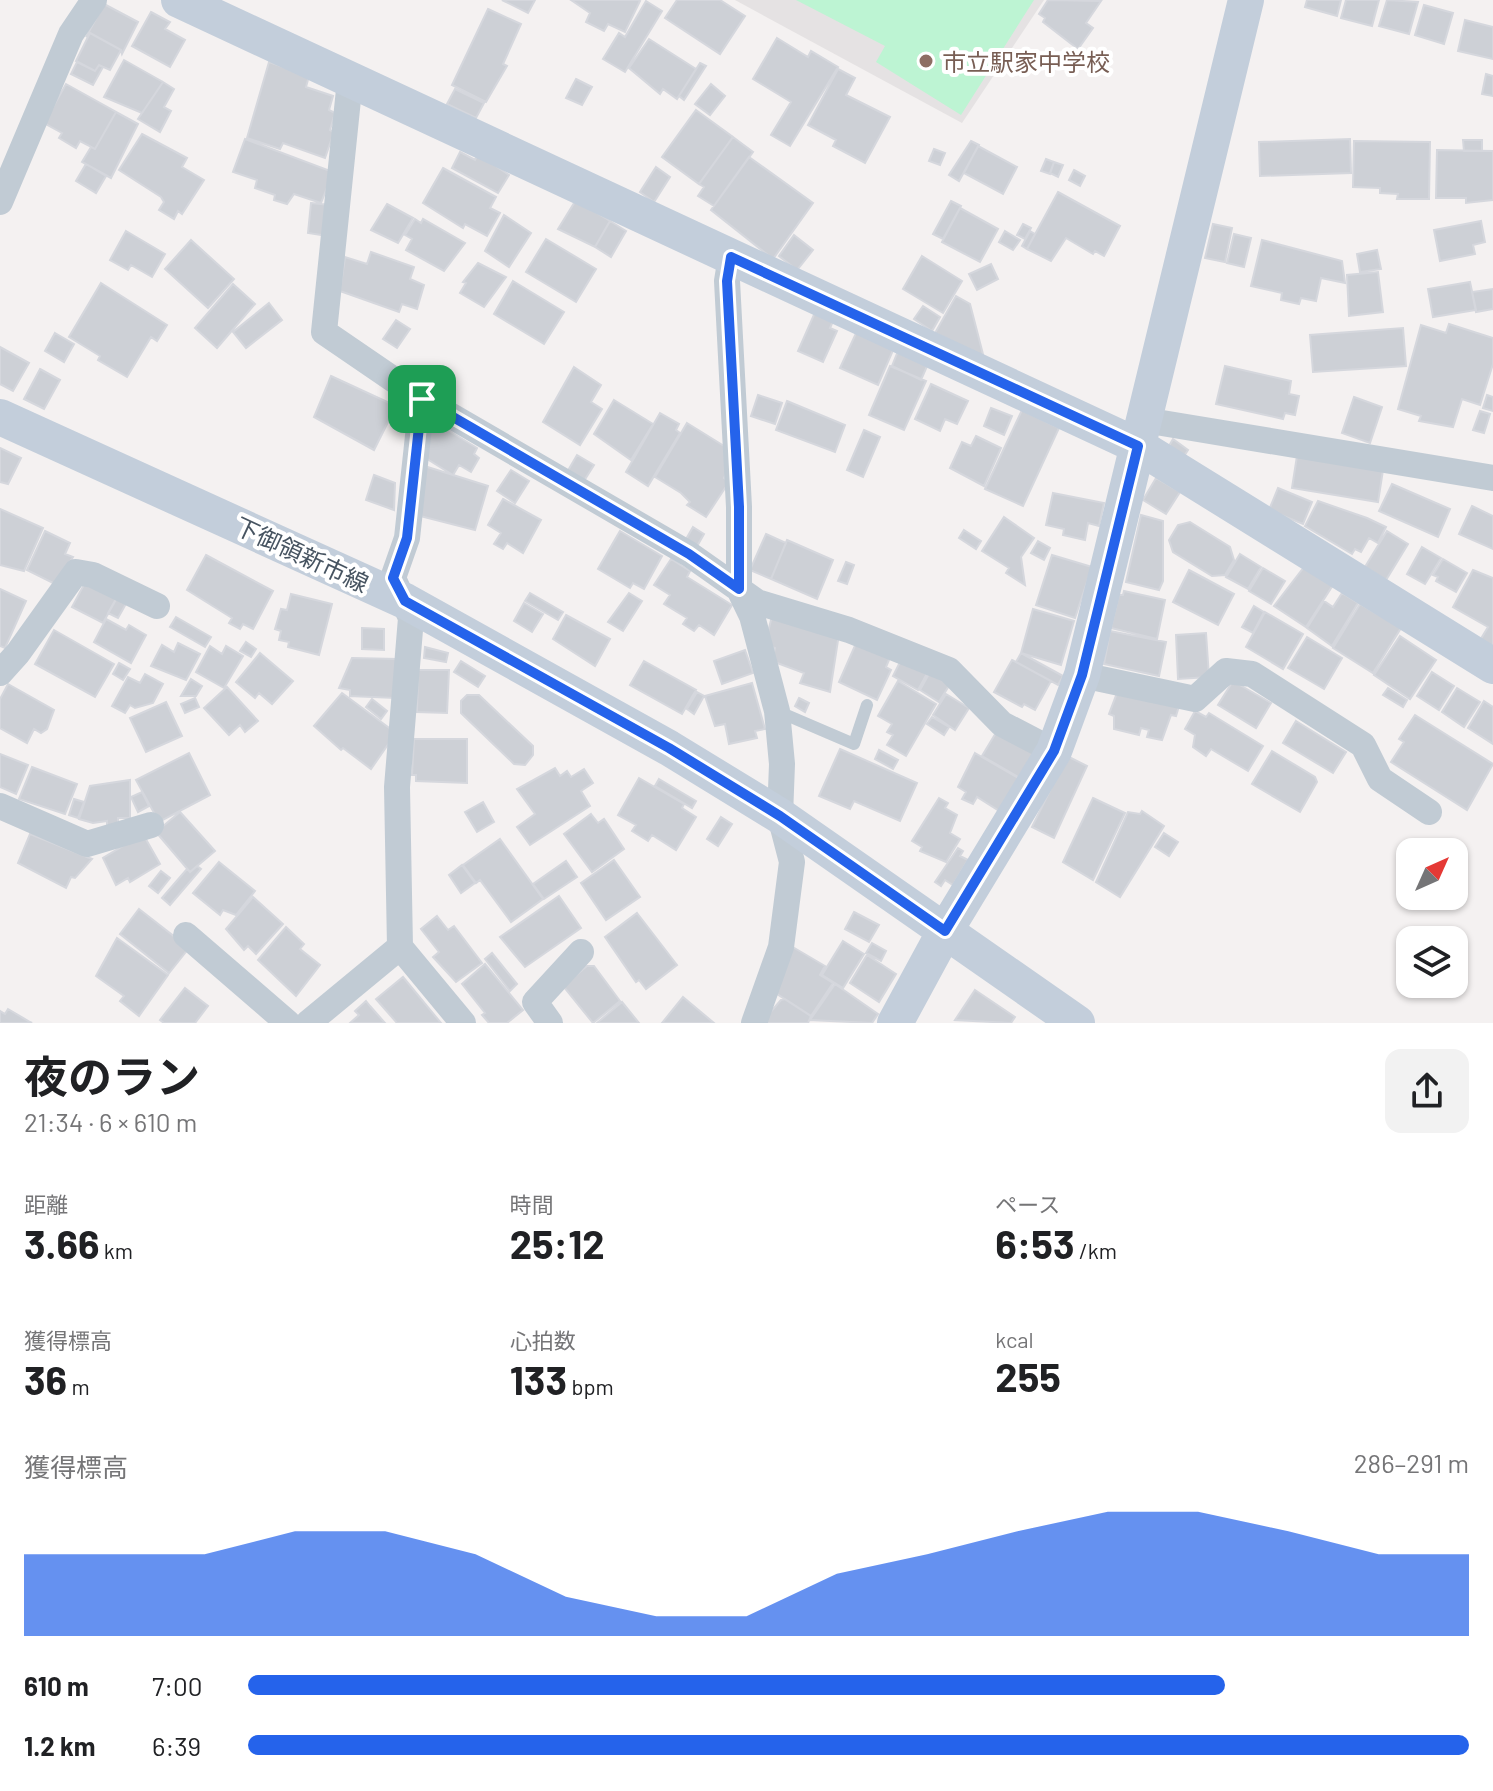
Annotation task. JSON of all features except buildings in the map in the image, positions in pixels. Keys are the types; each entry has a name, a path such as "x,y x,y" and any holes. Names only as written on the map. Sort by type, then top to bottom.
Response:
{"street":[{"path":"0,202 71,34 94,0"},
{"path":"179,0 731,257 1141,433 1493,666"},
{"path":"895,1023 945,931 1054,751 1082,675 1246,0"},
{"path":"350,80 324,332 422,399 689,554 757,602 849,630 949,670 1002,724 1054,751"},
{"path":"731,257 727,281 739,507 739,589 752,616 777,711 782,764 780,816 792,862 781,947 754,1023"},
{"path":"422,399 407,538 393,578 411,618 397,787 400,947 463,1023"},
{"name":"下御領新市線","path":"0,417 405,601 669,748 780,816 1077,1023"},
{"path":"1141,433 1493,478"},
{"path":"0,673 76,572 93,575 157,606"},
{"path":"1082,675 1195,699 1226,671 1252,674 1363,745 1380,779 1429,812"},
{"path":"0,806 87,844 151,825"},
{"path":"186,935 288,1023"},
{"path":"308,1023 400,947"},
{"path":"550,1023 535,1002 581,952"}],"lane":[{"path":"777,711 854,744 867,705"}],"shaded area":[{"name":"市立駅家中学校","path":"735,0 1044,0 962,123"}],"green space":[{"name":"市立駅家中学校","path":"796,0 1034,0 961,115 876,62 885,46"}],"place":[{"name":"市立駅家中学校","path":"926,61"}],"route":[{"path":"731,257 1138,446 1082,675 1054,751 945,931 780,816 669,748 405,601 393,578 407,538 422,399 689,554 739,589 739,507 727,281 731,257"}]}
